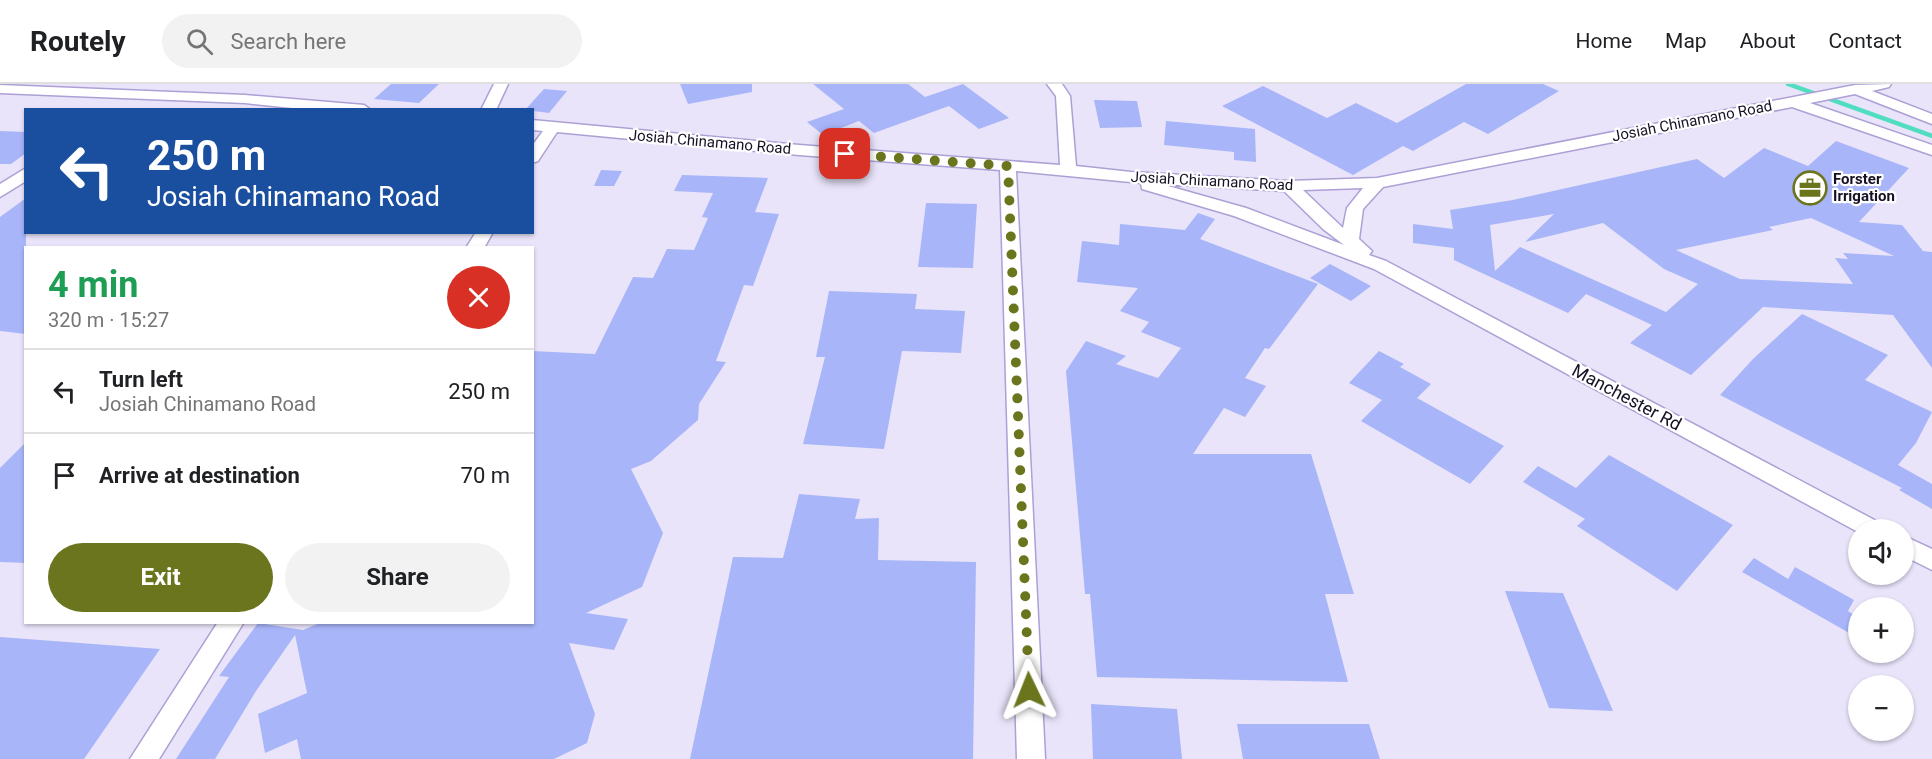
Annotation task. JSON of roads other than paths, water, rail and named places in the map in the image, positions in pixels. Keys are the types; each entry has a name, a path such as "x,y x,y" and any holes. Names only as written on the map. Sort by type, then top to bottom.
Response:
{"street":[{"path":"489,108 501,84"},
{"path":"1054,84 1063,96 1068,170"},
{"name":"Josiah Chinamano Road","path":"534,125 798,150 1068,170 1131,177 1289,186 1377,183 1884,84"},
{"path":"0,89 129,93 336,108"},
{"path":"1854,89 1932,119"},
{"path":"110,108 129,93"},
{"path":"1795,101 1932,150"},
{"path":"534,155 553,127"},
{"path":"1008,166 1031,759"},
{"path":"0,192 24,174"},
{"path":"1131,177 1155,188 1240,212 1380,265"},
{"path":"1350,241 1355,208 1377,183"},
{"path":"1289,186 1306,205 1380,265"},
{"name":"Manchester Rd","path":"1380,265 1853,519"},
{"path":"1914,550 1932,560"},
{"path":"144,759 231,624"}],"waterway":[{"path":"1788,84 1932,136"}],"place":[{"name":"Forster Irrigation","path":"1810,188"}]}
